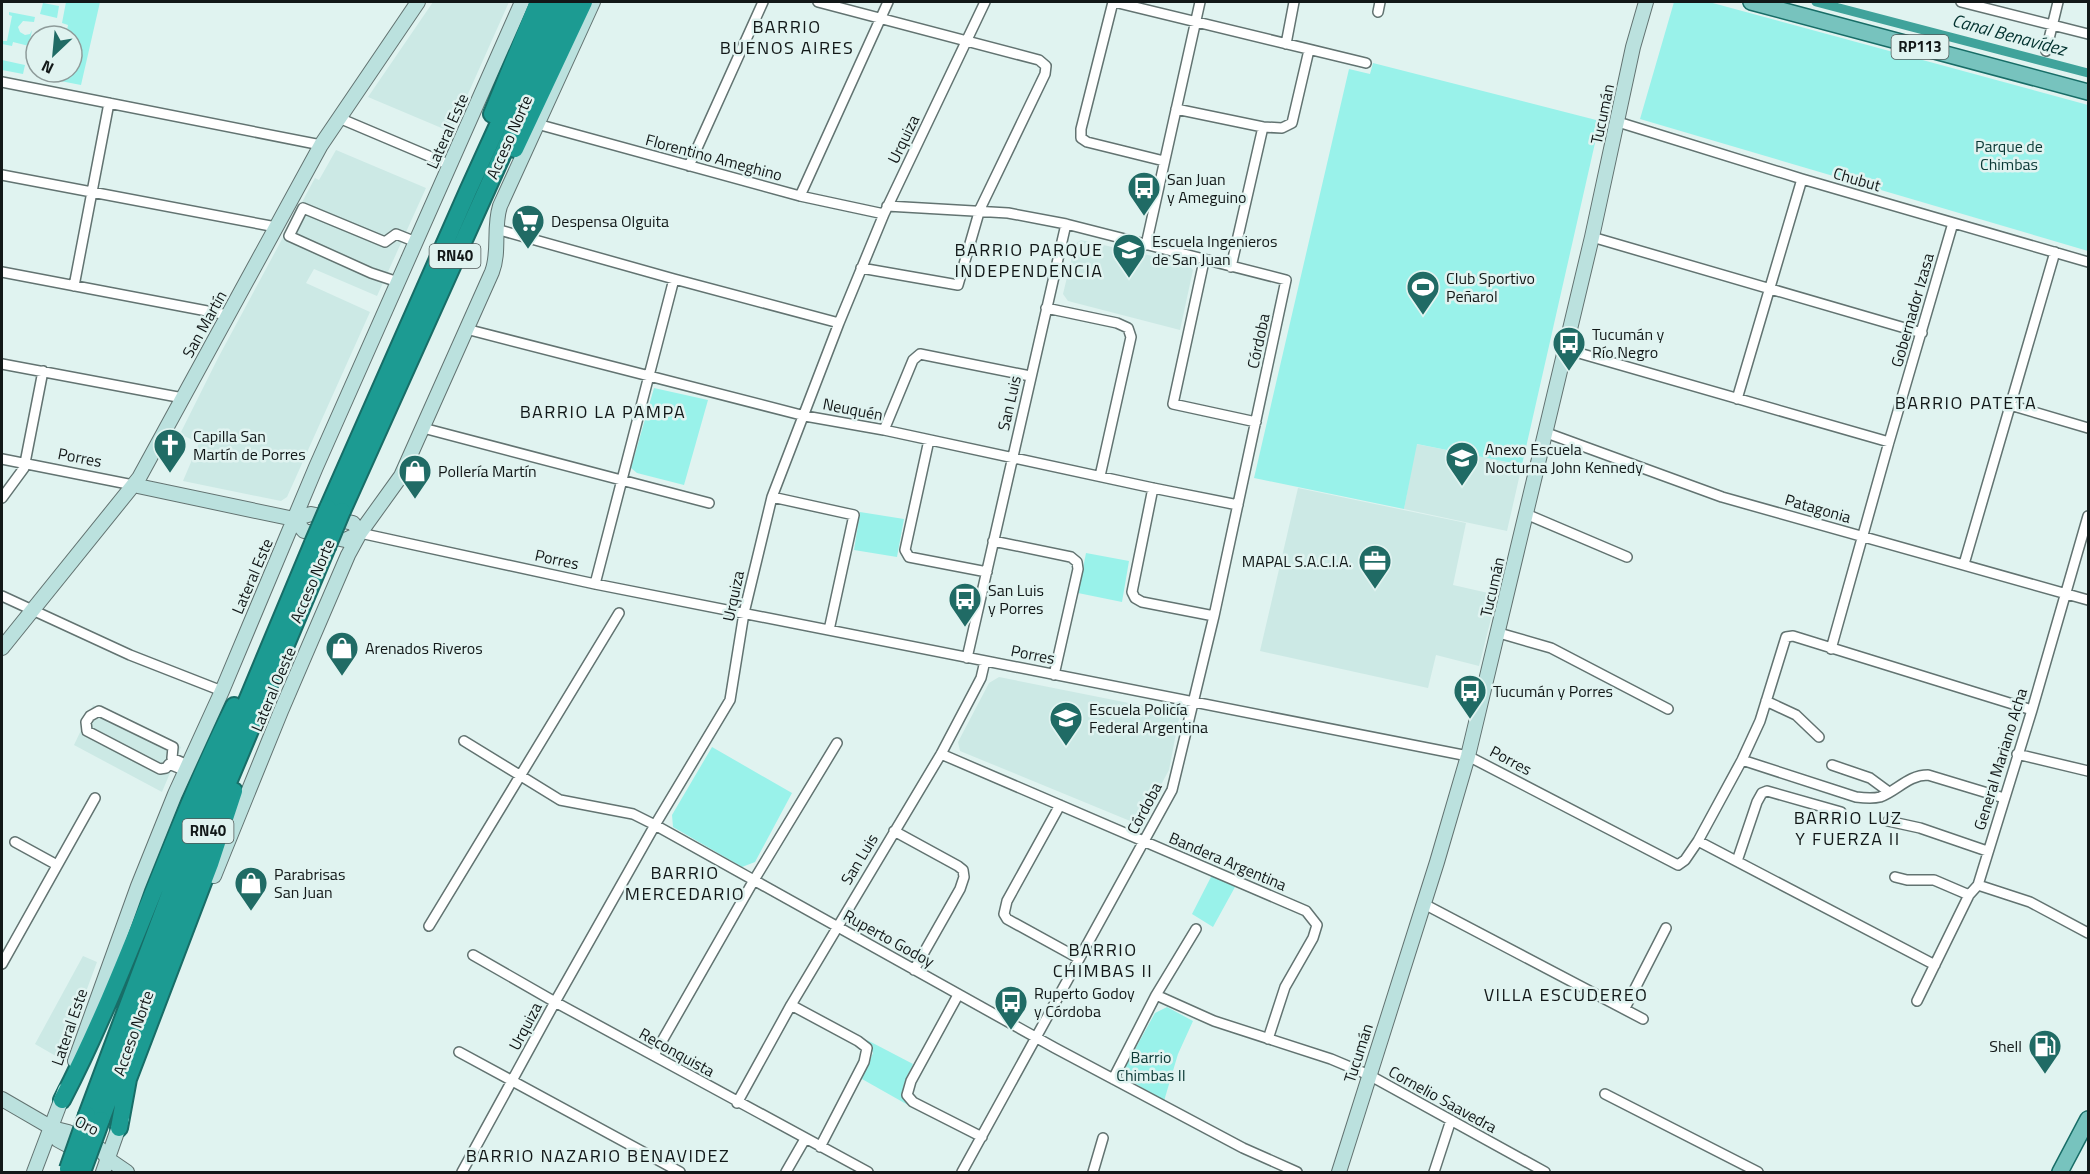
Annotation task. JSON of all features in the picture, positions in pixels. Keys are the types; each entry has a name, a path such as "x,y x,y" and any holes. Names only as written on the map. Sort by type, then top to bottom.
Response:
{"highway":[{"path":"468,191 499,94 538,2"},
{"name":"Acceso Norte","path":"72,1171 211,823 279,660 320,545 468,191 554,2"},
{"name":"Acceso Norte","path":"335,510 460,246 571,2"},
{"path":"460,246 510,161 584,2"},
{"name":"Acceso Norte","path":"94,1117 199,816 284,609 320,545"},
{"path":"62,1100 94,1035 202,771 284,609"},
{"path":"119,1128 128,1079 213,855 279,660"}],"main road":[{"name":"RP113","path":"1751,2 2088,92"},
{"path":"2060,1173 2088,1119"}],"street":[{"name":"San Martín","path":"2,648 133,485 321,145 418,2"},
{"name":"Lateral Este","path":"34,1173 138,886 187,768 522,2"},
{"name":"Lateral Oeste","path":"105,1166 154,1027 225,847 333,589 360,532 397,484 423,428 494,267 500,206 593,2"},
{"path":"689,166 763,2"},
{"path":"818,2 1039,60 1046,66 1045,74 979,212 958,285 861,268"},
{"path":"800,196 888,2"},
{"name":"Urquiza","path":"462,1173 655,825 730,700 744,613 772,497 885,210 986,2"},
{"path":"1164,161 1087,142 1081,138 1081,129 1113,2 1366,63"},
{"path":"1146,245 1200,2"},
{"path":"1286,44 1294,2"},
{"path":"1378,12 1380,2"},
{"name":"Tucumán","path":"1339,1173 1468,756 1592,237 1633,48 1640,31 1646,2"},
{"path":"1961,2 2088,34"},
{"path":"2046,51 2058,2"},
{"path":"1176,109 1263,127 1282,128 1292,123 1309,50"},
{"path":"2,82 321,145"},
{"path":"74,286 109,103"},
{"path":"339,118 450,165"},
{"name":"Chubut","path":"1618,122 1802,179 2088,262"},
{"name":"Florentino Ameghino","path":"537,124 800,196 885,210 1008,213 1066,224 1204,261 1286,280"},
{"path":"1231,267 1263,127"},
{"path":"2,175 276,227"},
{"path":"1737,399 1802,179"},
{"path":"398,282 371,273 289,236 303,208 385,242 396,234 416,242"},
{"name":"Gobernador Izasa","path":"1831,649 1953,223"},
{"name":"San Luis","path":"967,658 1066,224"},
{"path":"496,229 839,323"},
{"path":"1592,237 1922,333"},
{"path":"1964,564 2055,252"},
{"path":"1204,261 1173,404 1257,422"},
{"path":"2,272 228,315"},
{"path":"595,584 674,279"},
{"name":"Córdoba","path":"962,1173 1172,790 1214,616 1286,280"},
{"path":"1046,308 1117,323 1128,328 1131,337 1100,476"},
{"name":"Neuquén","path":"466,328 805,416 884,430 1238,505"},
{"path":"1565,349 1889,442"},
{"path":"884,430 913,360 920,354 1030,376"},
{"path":"2,364 183,398"},
{"path":"2,498 24,468 43,371"},
{"path":"2010,405 2088,428"},
{"path":"423,428 709,502"},
{"name":"Patagonia","path":"1544,432 1722,497 2088,600"},
{"path":"929,440 906,554 987,572"},
{"name":"Porres","path":"2,459 294,519 304,531 345,540 360,532 595,584 1468,756 1678,866 1698,841"},
{"path":"1153,488 1132,592 1135,598 1214,616"},
{"path":"772,497 854,515 829,630"},
{"path":"1526,514 1628,557"},
{"name":"General Mariano Acha","path":"1917,1001 1969,895 1978,885 2088,516"},
{"path":"993,541 1071,557 1077,562 1078,568 1054,675"},
{"path":"2,596 130,655 222,691"},
{"path":"429,926 619,613"},
{"path":"1499,633 1551,648 1668,709"},
{"path":"1935,964 1698,841 1742,760 1760,721 1786,637 1793,636 2032,710"},
{"name":"San Luis","path":"737,1103 791,1005 940,754 981,678 985,662"},
{"path":"1766,701 1796,715 1819,737"},
{"path":"99,711 173,747 172,758 187,768 169,764 166,768 160,769 87,731 86,722 90,716 99,711"},
{"name":"Ruperto Godoy","path":"464,741 560,800 633,814 655,825 1036,1038 1244,1148 1297,1173"},
{"path":"654,1055 754,880 837,743"},
{"name":"Bandera Argentina","path":"940,754 1306,911 1313,917 1317,925 1313,938 1285,987 1268,1039"},
{"path":"2017,754 2088,771"},
{"path":"1742,760 1856,797 1869,799 1880,797 1917,775 1928,775 2004,798"},
{"path":"1832,765 1870,778 1889,792"},
{"path":"1737,861 1762,793 1767,791 1841,812"},
{"path":"2,964 95,798"},
{"path":"1059,805 1007,902 1004,914 1007,919 1078,958"},
{"path":"1888,821 1920,828 1987,851"},
{"path":"894,831 963,870 964,877 960,889 914,970"},
{"path":"15,842 57,865"},
{"path":"1895,877 1906,880 1934,880 1969,895"},
{"path":"1978,885 2030,902 2088,933"},
{"path":"1424,904 1643,1019"},
{"path":"1625,1008 1666,927"},
{"path":"1113,1079 1156,995 1196,929"},
{"name":"Reconquista","path":"473,955 737,1103 868,1173"},
{"path":"958,995 911,1081 907,1095 913,1102 982,1137"},
{"name":"Cornelio Saavedra","path":"1156,995 1214,1021 1331,1059 1369,1075 1545,1173"},
{"path":"791,1005 867,1048 864,1062 820,1147"},
{"path":"459,1052 680,1173"},
{"path":"1605,1094 1758,1173"},
{"name":"Oro","path":"2,1100 52,1128 68,1132 100,1149 105,1166 127,1173"},
{"path":"1434,1173 1451,1120"},
{"path":"1093,1173 1103,1138"},
{"path":"786,1173 805,1139"}],"shaded area":[{"path":"433,2 509,2 451,132 368,97"},
{"path":"336,150 426,188 377,296 314,269 306,283 370,312 287,497 281,501 183,481 199,443 180,434 218,358 315,178 319,180"},
{"name":"Escuela Ingenieros de San Juan","path":"1081,240 1188,264 1193,270 1180,330 1068,301 1063,294 1075,244"},
{"name":"Anexo Escuela Nocturna John Kennedy","path":"1416,444 1522,465 1507,531 1404,509"},
{"name":"MAPAL S.A.C.I.A.","path":"1298,488 1466,523 1453,585 1497,595 1479,666 1436,655 1428,688 1260,651"},
{"name":"Escuela Policía Federal Argentina","path":"999,677 1174,712 1179,718 1169,770 1142,820 1135,823 960,751 958,742 989,683"},
{"path":"93,705 181,747 162,792 74,745"},
{"path":"83,956 97,962 61,1059 35,1044"}],"green space":[{"path":"66,2 100,2 84,72 84,24 62,23"},
{"name":"Parque de Chimbas","path":"1674,2 1709,2 2088,105 2088,251 1640,119"},
{"path":"43,3 59,6 57,18 40,14"},
{"path":"9,12 35,17 34,22 23,21 18,27 24,34 24,45 13,42 12,46 2,44 3,41 7,41 12,16"},
{"path":"2,60 24,65 23,74 2,70"},
{"name":"Club Sportivo Peñarol","path":"1373,63 1600,121 1522,465 1417,444 1404,509 1254,478 1349,69 1370,74"},
{"path":"654,388 708,400 684,485 637,473 631,468"},
{"path":"860,512 904,519 897,557 854,550"},
{"path":"1086,553 1129,561 1122,602 1078,593"},
{"path":"712,747 792,793 755,862 742,867 673,827 672,815"},
{"path":"1212,875 1235,887 1213,927 1192,914"},
{"name":"Barrio Chimbas II","path":"1167,1007 1193,1021 1178,1054 1164,1101 1128,1079 1124,1069 1155,1013"},
{"path":"867,1040 913,1064 904,1088 908,1105 862,1079 873,1053"}],"waterway":[{"name":"Canal Benavídez","path":"1816,2 2088,73"}],"place":[{"name":"San Juan y Ameguino","path":"1144,217"},
{"name":"Despensa Olguita","path":"528,250"},
{"name":"Escuela Ingenieros de San Juan","path":"1129,279"},
{"name":"Club Sportivo Peñarol","path":"1423,316"},
{"name":"Tucumán y Río Negro","path":"1569,372"},
{"name":"Capilla San Martín de Porres","path":"170,474"},
{"name":"Anexo Escuela Nocturna John Kennedy","path":"1462,487"},
{"name":"Pollería Martín","path":"415,500"},
{"name":"MAPAL S.A.C.I.A.","path":"1375,590"},
{"name":"San Luis y Porres","path":"965,628"},
{"name":"Arenados Riveros","path":"342,677"},
{"name":"Tucumán y Porres","path":"1470,720"},
{"name":"Escuela Policía Federal Argentina","path":"1066,747"},
{"name":"Parabrisas San Juan","path":"251,912"},
{"name":"Ruperto Godoy y Córdoba","path":"1011,1031"},
{"name":"Shell","path":"2045,1075"}],"district":[{"name":"BARRIO BUENOS AIRES","path":"787,37"},
{"name":"BARRIO PARQUE INDEPENDENCIA","path":"1029,260"},
{"name":"BARRIO PATETA","path":"1966,403"},
{"name":"BARRIO LA PAMPA","path":"603,412"},
{"name":"BARRIO LUZ Y FUERZA II","path":"1848,828"},
{"name":"BARRIO MERCEDARIO","path":"685,883"},
{"name":"BARRIO CHIMBAS II","path":"1103,960"},
{"name":"VILLA ESCUDEREO","path":"1566,995"},
{"name":"BARRIO NAZARIO BENAVIDEZ","path":"598,1156"}]}
